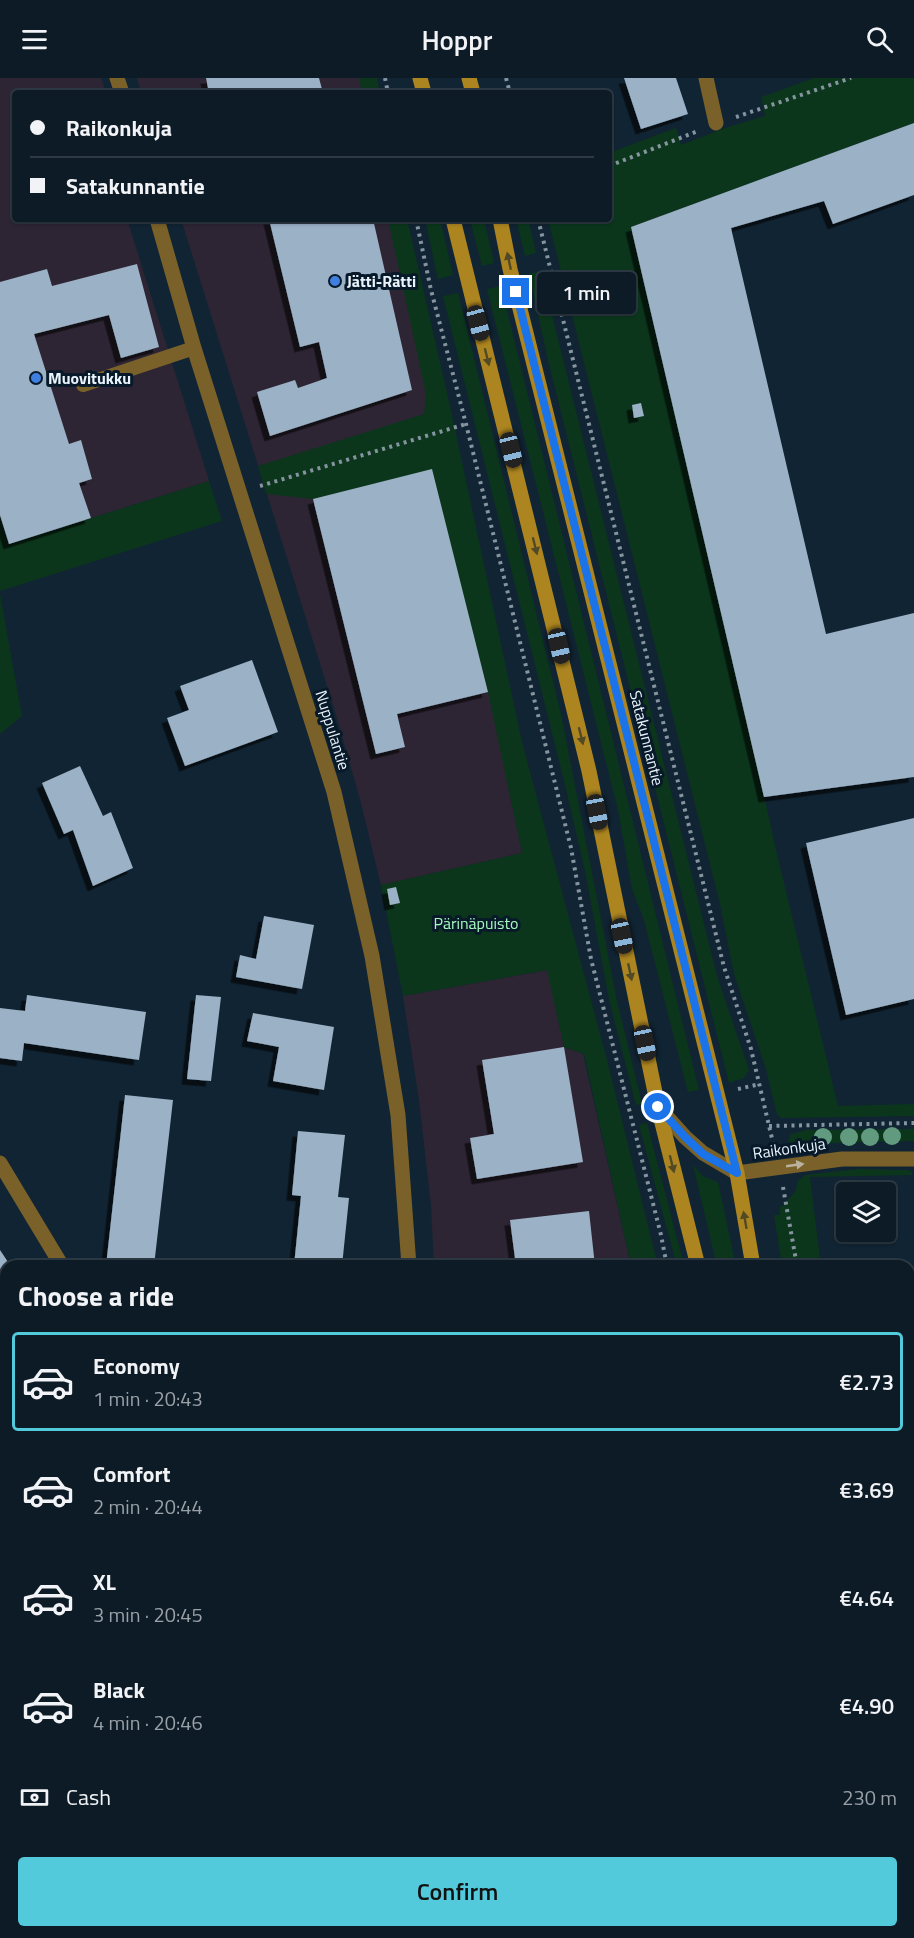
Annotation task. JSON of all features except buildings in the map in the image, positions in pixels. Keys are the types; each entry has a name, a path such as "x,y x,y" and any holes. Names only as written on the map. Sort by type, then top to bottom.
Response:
{"main road":[{"path":"454,222 589,771 658,1107 696,1260"},
{"name":"Satakunnantie","path":"501,222 510,269 737,1173 752,1260"}],"street":[{"path":"706,78 716,123"},
{"name":"Nuppulantie","path":"158,222 194,348 334,792 372,956 398,1115 409,1260"},
{"name":"Raikonkuja","path":"658,1107 703,1154 737,1173 842,1159 914,1159"},
{"path":"0,1163 58,1260"}],"lane":[{"path":"83,385 194,348"}],"path":[{"path":"417,222 431,290 571,848 591,959 666,1260"},
{"path":"539,222 724,967 751,1049 773,1140"},
{"path":"239,492 466,424"},
{"path":"769,1126 914,1124"},
{"path":"784,1190 796,1260"}],"shaded area":[{"path":"0,78 101,78 105,90 12,90 12,222 128,222 209,481 9,544 0,516"},
{"path":"137,78 365,78 367,90 140,90"},
{"path":"182,222 397,222 522,853 381,885 334,708"},
{"path":"548,970 564,1047 583,1054 630,1260 434,1260 431,1205 419,1100 403,996"}],"green space":[{"path":"359,78 377,78 379,90 361,90"},
{"path":"814,78 914,78 914,123 631,227 838,1106 914,1104 914,1116 781,1118 777,1114 766,1069 734,974 720,904 549,222 612,222 612,152 676,128 681,145 765,116 761,97"},
{"name":"Pärinäpuisto","path":"389,222 408,222 450,406 522,742 607,1060 657,1260 630,1260 584,1054 564,1047 547,970 403,996 381,885 522,853 488,692 432,470 313,499 266,494 258,466 424,414 426,394"},
{"path":"426,222 441,222 453,275 438,279"},
{"path":"471,222 485,222 494,263 482,266"},
{"path":"517,222 529,222 536,253 525,256"},
{"path":"541,271 717,976 749,1070 744,1078 729,1083 547,356 529,274"},
{"path":"501,286 699,1090 688,1092 644,920 632,889 618,810 487,289"},
{"path":"458,293 561,714 617,1001 642,1104 636,1105 609,999 585,871 566,789 443,296"},
{"path":"209,481 222,521 0,591 0,516 9,544"},
{"path":"0,594 22,716 0,734"},
{"path":"647,1123 682,1260 675,1260 639,1125"},
{"path":"914,1129 914,1141 792,1144 788,1142 791,1134 806,1130"},
{"path":"693,1165 703,1176 718,1182 735,1260 716,1260"},
{"path":"858,1169 912,1172 912,1175 810,1177 820,1260 781,1260 774,1215 780,1215 780,1208 795,1192 798,1181 805,1175"}],"place":[{"name":"Jätti-Rätti","path":"335,281"},
{"name":"Muovitukku","path":"36,378"}],"route":[{"path":"516,292 737,1173 703,1154 658,1107"}]}
